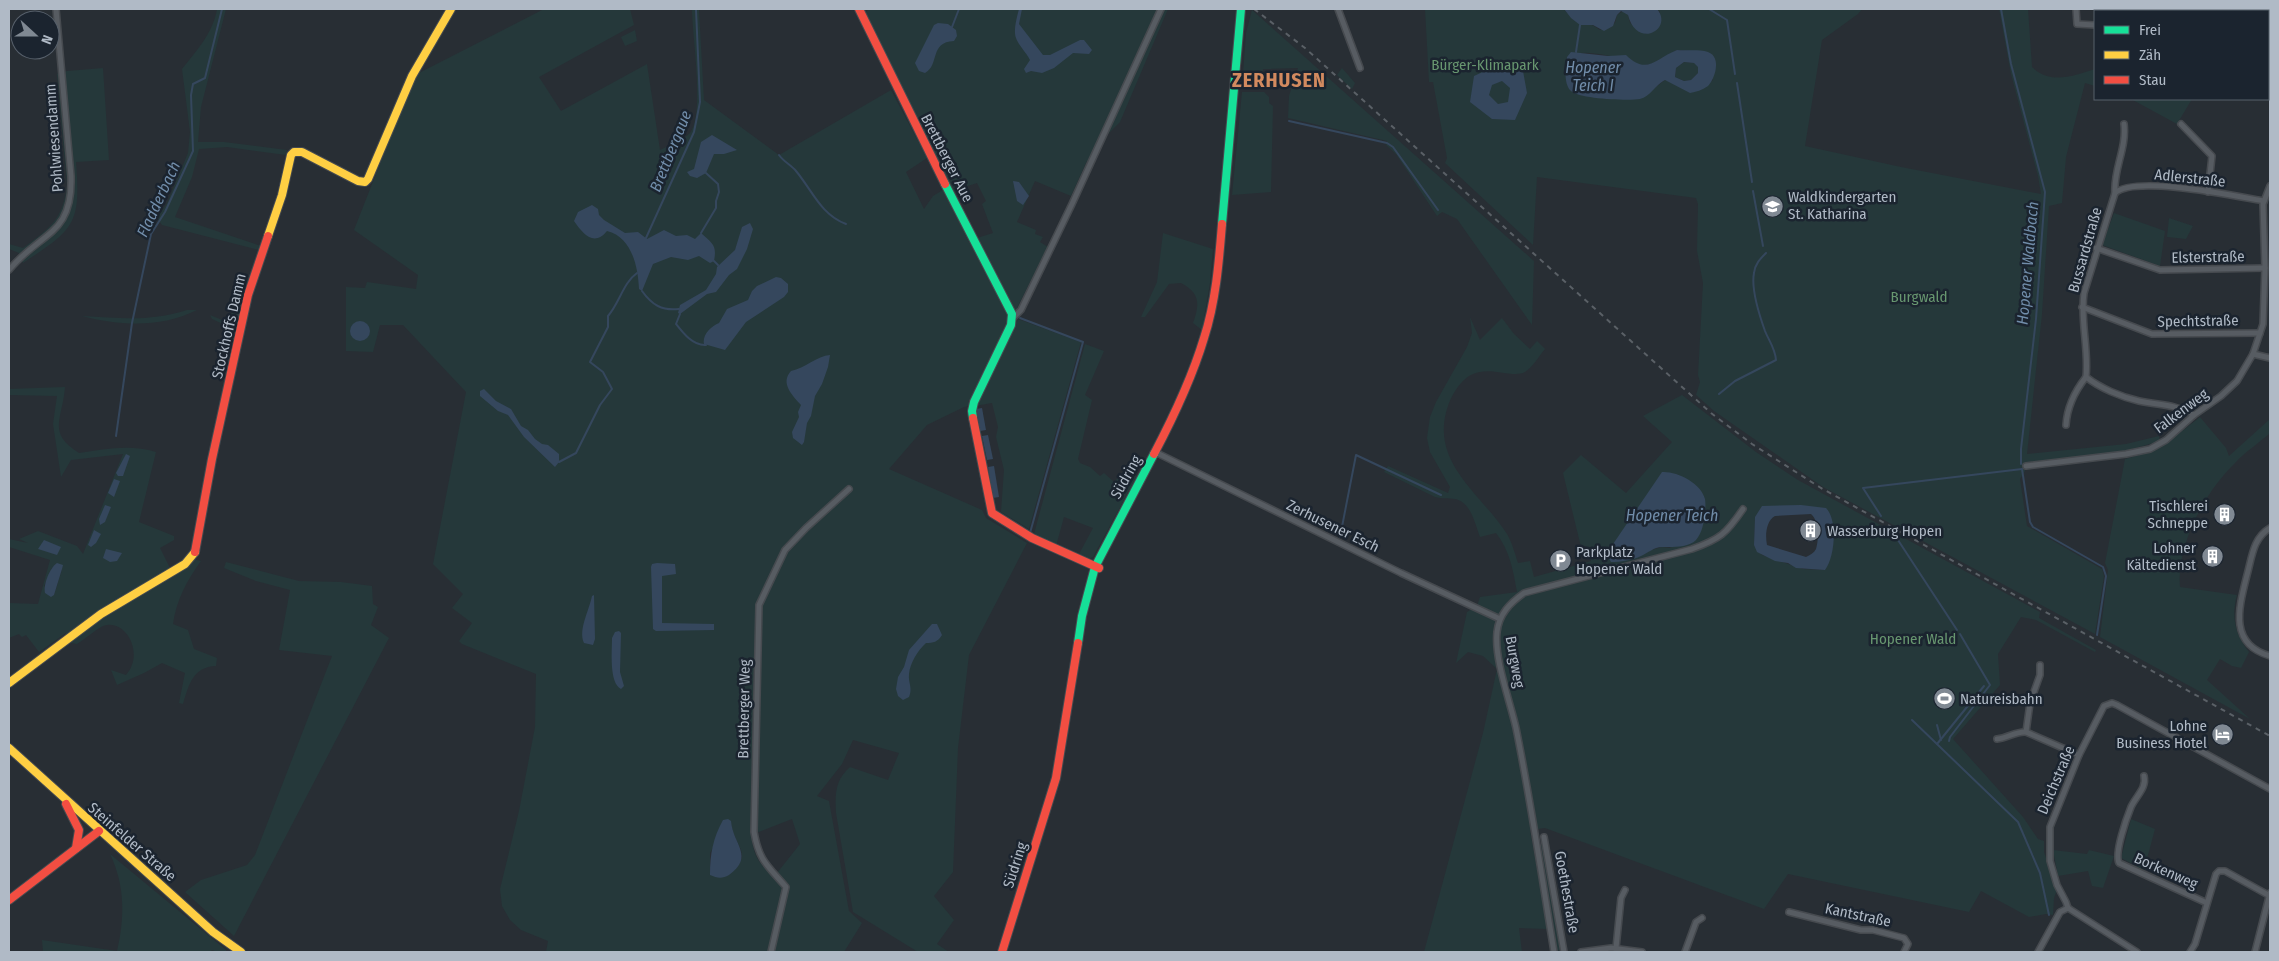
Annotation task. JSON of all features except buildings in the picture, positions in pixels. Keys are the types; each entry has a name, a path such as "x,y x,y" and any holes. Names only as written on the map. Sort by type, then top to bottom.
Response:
{"street":[{"name":"Pohlwiesendamm","path":"9,270 22,255 53,232 62,222 70,199 70,176 56,9"},
{"name":"Stockhoffs Damm","path":"9,683 84,625 185,564 195,554 212,460 248,295 282,195 292,155 294,152 302,152 358,181 365,182 368,179 412,76 452,9"},
{"name":"Brettberger Aue","path":"859,9 1013,318"},
{"path":"1097,567 1032,538 992,513 972,411 974,402 1013,318 1021,310 1072,204 1161,9"},
{"name":"Südring","path":"1002,952 1056,778 1082,616 1097,567 1181,402 1194,371 1213,304 1218,271 1242,9"},
{"path":"1338,9 1360,68"},
{"path":"2076,9 2077,24 2094,25"},
{"name":"Bussardstraße","path":"2086,377 2087,366 2082,307 2087,278 2115,193 2114,184 2126,136 2124,124"},
{"path":"2182,124 2212,156 2208,192"},
{"name":"Adlerstraße","path":"2115,193 2120,189 2138,186 2172,187 2264,202 2270,205"},
{"path":"2264,202 2270,186"},
{"name":"Falkenweg","path":"2026,466 2126,454 2150,449 2166,440 2237,381 2253,354 2263,324 2265,268 2264,202"},
{"name":"Elsterstraße","path":"2096,248 2160,270 2265,268"},
{"name":"Spechtstraße","path":"2082,307 2152,334 2260,333"},
{"path":"2253,354 2270,358"},
{"path":"2066,425 2070,408 2079,386 2086,377 2096,385 2136,400 2170,404 2194,415"},
{"name":"Zerhusener Esch","path":"1155,452 1409,578 1500,619"},
{"name":"Brettberger Weg","path":"771,952 786,887 761,859 754,832 758,605 785,550 806,528 850,489"},
{"name":"Burgweg","path":"1554,952 1516,728 1497,649 1497,632 1500,619 1511,602 1524,593 1692,549 1716,540 1724,534 1743,509"},
{"path":"2270,528 2260,536 2254,547 2239,610 2240,624 2250,646 2270,656"},
{"path":"2026,732 2030,703 2040,675 2040,666"},
{"name":"Deichstraße","path":"2068,908 2054,876 2050,861 2048,840 2050,828 2056,807 2100,710 2108,704 2117,705 2270,788"},
{"path":"1997,739 2006,738 2020,731 2026,732 2079,755"},
{"name":"Steinfelder Straße","path":"9,748 98,831 214,932 240,952"},
{"name":"Borkenweg","path":"2144,776 2146,783 2127,817 2117,859 2122,866 2207,903"},
{"path":"64,799 80,830 79,841 75,850"},
{"path":"9,900 98,831"},
{"name":"Goethestraße","path":"1544,837 1564,952"},
{"path":"2190,952 2195,944 2216,874 2219,871 2225,871 2270,894 2255,952"},
{"path":"1616,948 1621,898 1625,890"},
{"path":"2038,952 2060,912 2068,908 2137,952"},
{"name":"Kantstraße","path":"1790,912 1861,930 1873,930 1904,938 1908,944 1904,952"},
{"path":"1685,952 1696,922 1702,918"},
{"path":"1581,952 1616,948 1638,952"}],"green space":[{"path":"217,9 226,9 201,107 198,142 224,142 287,150 286,155 227,147 199,149 192,177 175,217 261,246 259,250 162,225 157,218 167,203 188,153 190,132 182,69 208,34"},
{"path":"544,9 630,9 634,25 539,77 561,111 647,64 660,150 687,136 694,123 697,109 697,74 692,9 706,9 699,10 704,100 779,155 891,90 927,158 906,172 924,209 933,196 943,190 1010,315 1009,324 970,406 964,407 927,425 889,469 982,510 986,518 1027,543 969,655 958,748 953,872 934,896 954,920 937,944 949,952 918,952 853,912 836,813 837,788 841,777 850,767 888,780 899,753 853,740 842,764 817,796 829,801 849,911 862,923 844,952 774,952 789,885 777,873 800,844 792,819 756,833 756,806 751,806 751,834 756,855 759,861 784,887 769,952 546,952 548,941 521,930 510,920 502,906 500,889 519,811 535,727 536,674 462,644 459,641 472,623 452,608 463,594 433,564 466,392 403,325 380,325 373,352 346,351 346,287 365,288 367,282 416,289 418,275 354,230 410,87 419,73","holes":["730,821 732,831 741,851 740,862 727,876 710,875 710,853"]},
{"path":"869,9 1168,9 1120,122 1107,135 1103,135 1089,162 1087,161 1071,196 1035,181 1017,222 1036,230 1035,234 1043,237 1040,242 1048,247 1016,310 977,238 993,233 982,204 986,201 977,183 953,191 865,13"},
{"name":"Burgwald","path":"1425,9 1564,9 1577,20 1590,24 1600,30 1615,23 1617,15 1623,11 1628,15 1630,23 1646,34 1660,12 1657,9 1862,9 1858,14 1822,40 1805,146 2041,194 2011,74 1999,9 2028,9 2032,67 2039,73 2054,77 2070,76 2094,69 2094,86 2085,83 2066,157 2062,203 2049,206 2042,314 2027,454 2126,444 2159,436 2160,441 2125,451 2026,463 2025,471 2020,479 2027,526 2102,569 2104,576 2095,634 1823,487 1714,411 1696,395 1700,382 1698,375 1703,283 1697,251 1698,204 1696,198 1537,177 1533,245 1445,163 1447,158 1433,82 1429,82","holes":["1677,50 1689,51 1713,80 1696,91 1691,92 1674,82 1665,80 1640,99 1612,99 1566,78 1567,57 1578,53 1591,53 1645,65"]},
{"path":"1252,10 1534,261 1532,325 1457,219 1442,212 1437,216 1396,154 1386,145 1387,141 1288,118 1289,96 1298,68 1263,69 1262,88 1242,87 1246,33"},
{"path":"635,30 637,41 625,46 621,37"},
{"path":"1684,62 1694,63 1698,66 1698,73 1691,80 1684,81 1675,77 1676,68"},
{"path":"103,68 109,160 76,162 77,200 75,213 70,223 64,233 54,242 23,263 19,253 9,249 9,244 23,248 41,235 54,222 65,197 67,185 57,74 67,71"},
{"path":"1342,68 1355,83 1352,89 1337,75"},
{"path":"1242,92 1264,92 1269,97 1269,103 1273,106 1271,192 1232,195"},
{"path":"2133,100 2191,100 2177,124"},
{"path":"2114,213 2165,231 2160,266 2102,245"},
{"path":"2169,218 2193,226 2186,239 2167,237"},
{"path":"1163,233 1213,249 1210,283 1202,330 1193,323 1197,310 1195,295 1181,283 1169,284 1145,317 1141,317 1157,282"},
{"path":"253,273 236,330 212,319 210,315 227,322"},
{"path":"187,310 197,310 169,320 141,324 111,322 82,316 147,318"},
{"name":"Hopener Wald","path":"1470,317 1480,340 1502,318 1514,334 1530,349 1537,341 1545,349 1525,372 1513,374 1484,371 1466,378 1449,403 1444,424 1445,442 1451,459 1471,489 1507,534 1518,563 1530,561 1534,577 1591,561 1586,546 1581,547 1563,473 1581,455 1626,493 1672,442 1643,416 1682,395 1756,452 1798,480 2040,612 2039,618 2096,650 2095,652 2036,620 2021,617 1998,654 2000,685 1953,739 2023,817 2038,839 2044,841 2044,852 2057,890 2054,898 2053,915 2046,914 2029,917 1981,891 1969,912 1788,874 1764,909 1545,828 1530,830 1548,929 1519,928 1522,952 1424,952 1483,733 1497,669 1483,656 1468,652 1456,663 1467,612 1477,606 1480,597 1517,592 1510,561 1501,540 1496,533 1480,537 1472,514 1465,504 1455,499 1435,497 1384,472 1388,466 1448,493 1450,487 1430,452 1427,438 1430,417 1436,402 1467,347 1472,333","holes":["1702,493 1705,500 1704,518 1670,548 1662,547 1651,550 1611,547 1636,512","1826,508 1825,570 1803,569 1762,555 1754,545 1755,517"]},
{"path":"1018,319 1081,342 1029,529 1001,512 1004,470 996,437 998,427 992,403 975,406"},
{"path":"1085,344 1104,351 1085,395 1092,400 1078,459 1080,463 1090,467 1100,476 1104,473 1114,482 1128,467 1137,476 1093,557 1088,559 1078,556 1093,528 1064,517 1056,546 1034,534"},
{"path":"65,387 59,424 60,432 69,446 79,453 127,448 156,452 139,522 174,536 174,540 160,548 171,570 189,558 201,561 183,591 173,624 188,630 194,649 217,658 216,666 202,670 193,678 183,704 179,703 185,673 162,663 117,685 111,670 126,675 134,657 130,640 119,627 103,626 77,644 66,642 66,633 39,652 26,635 22,637 19,634 9,638 9,603 38,604 50,560 9,547 9,539 28,543 19,539 38,531 77,546 83,554 123,454 71,460 61,477 53,424 57,396 9,395 9,389","holes":["52,568 62,569 54,595 44,586"]},
{"path":"2200,417 2226,448 2229,456 2270,419 2270,433 2235,463 2203,504 2188,537 2180,571 2180,587 2237,595 2234,618 2240,639 2249,652 2241,668 2232,666 2220,659 2207,680 2250,719 2100,637 2108,570 2105,563 2125,459 2157,448"},
{"path":"226,562 299,581 341,582 372,586 373,604 378,607 371,625 389,638 234,936 185,892 201,880 247,865 255,855 332,656 279,650 290,590 256,581 224,568"},
{"path":"2131,819 2155,829 2144,870 2121,858"},
{"path":"1544,844 1562,949 1558,951 1556,950 1538,845"},
{"path":"2053,850 2087,854 2089,850 2114,856 2103,888 2092,886 2088,871 2058,876"},
{"path":"110,854 226,950 226,952 212,950 210,952 43,952 42,940 117,951 120,939 122,902 119,878"}],"water":[{"path":"1019,9 1022,9 1019,24 1043,55 1050,55 1080,40 1084,40 1092,50 1089,54 1073,53 1054,68 1042,73 1031,71 1026,73 1024,69 1030,60 1015,35"},
{"path":"1564,9 1657,9 1661,16 1661,23 1658,29 1652,33 1639,32 1633,26 1628,15 1621,11 1617,15 1613,26 1604,31 1593,25 1580,25"},
{"path":"938,23 948,24 956,30 957,36 954,41 941,45 930,69 925,73 919,71 915,63 934,25"},
{"name":"Hopener Teich I","path":"1677,50 1708,52 1715,58 1716,63 1711,83 1704,89 1690,93 1665,80 1644,98 1626,100 1584,96 1576,94 1568,88 1566,75 1567,57 1571,52 1608,56 1626,55 1633,61 1646,65","holes":["1684,62 1694,63 1698,67 1698,73 1691,80 1684,81 1675,77 1676,68"]},
{"path":"1500,64 1523,71 1527,93 1515,120 1492,119 1470,102 1474,76","holes":["1502,81 1510,88 1508,102 1498,104 1489,95 1492,85"]},
{"path":"712,135 737,150 724,154 714,154 706,173 697,178 690,176 687,172 694,169 701,142"},
{"path":"1013,181 1019,182 1029,196 1023,205 1017,201"},
{"path":"592,205 598,209 599,215 604,220 625,233 638,232 647,239 664,230 676,236 687,235 695,239 701,233 713,245 715,251 714,261 710,263 699,256 688,260 671,257 653,264 642,291 639,289 635,263 628,246 616,234 607,231 598,238 589,237 574,221 578,212"},
{"path":"750,223 753,229 747,249 737,269 729,275 716,292 707,294 680,314 678,313 680,305 706,290 716,274 717,267 735,250 742,227"},
{"path":"776,277 781,278 788,284 788,292 784,297 746,322 725,350 704,344 704,337 713,326 719,323 727,309 748,300 752,291 757,286"},
{"path":"360,321 367,324 370,331 367,338 360,341 353,338 350,331 353,324"},
{"path":"830,355 822,384 815,396 802,445 793,438 792,432 799,417 798,412 801,405 789,389 787,384 788,375 791,371"},
{"path":"484,389 496,401 511,409 521,426 528,430 535,439 542,444 548,445 559,454 559,462 555,467 524,437 508,415 498,411 480,396 480,391"},
{"path":"982,408 986,430 980,431 976,409"},
{"path":"988,435 993,459 987,460 982,436"},
{"path":"126,454 130,456 123,476 118,476 116,473"},
{"path":"994,466 999,497 993,498 988,467"},
{"name":"Hopener Teich","path":"1662,472 1668,472 1688,479 1703,493 1705,509 1703,525 1699,535 1693,543 1659,547 1634,559 1611,562 1607,555 1611,547"},
{"path":"114,479 120,481 114,497 108,493"},
{"path":"105,505 111,507 105,522 100,525 99,519"},
{"path":"1801,505 1826,508 1832,521 1834,539 1831,557 1825,570 1796,568 1788,563 1775,561 1757,552 1754,545 1755,517 1762,506","holes":["1811,514 1814,517 1818,530 1818,541 1816,549 1810,555 1806,557 1767,545 1767,529 1770,521 1775,516"]},
{"path":"94,530 101,534 96,543 91,547 88,545"},
{"path":"44,540 61,547 57,555 38,549"},
{"path":"106,549 122,553 117,561 110,562 103,558"},
{"path":"57,563 63,565 54,595 51,597 45,593 45,585 50,572"},
{"path":"652,564 675,564 676,574 662,576 662,623 714,624 714,630 656,631 653,629 651,567"},
{"path":"594,595 595,639 593,645 584,643 582,632 592,596"},
{"path":"932,624 937,624 942,635 935,642 926,643 915,657 909,674 910,694 909,697 903,700 898,696 896,689 898,677 904,667 909,650"},
{"path":"619,631 621,633 620,672 624,686 621,689 617,686 613,674 612,658 612,638 615,632"},
{"path":"728,819 731,821 742,856 741,862 729,875 717,877 710,875 711,853 714,840 723,820"}],"waterway":[{"name":"Fladderbach","path":"116,436 132,323 151,234 165,212 193,151 191,95 193,84 205,78 222,9"},
{"name":"Brettbergaue","path":"646,238 694,132 700,102 696,9"},
{"path":"952,27 959,9"},
{"path":"1709,9 1727,20 1735,74"},
{"name":"Hopener Waldbach","path":"2001,9 2011,64 2045,192 2036,319 2021,449 2021,464"},
{"path":"1576,52 1580,25"},
{"path":"1737,83 1752,182"},
{"path":"1289,121 1387,143 1393,147 1438,210"},
{"path":"779,155 796,171 823,208 837,220 846,224"},
{"path":"701,233 716,208 719,192 718,184 706,173"},
{"path":"1753,191 1763,246"},
{"path":"1719,394 1735,381 1776,360 1756,302 1753,279 1755,267 1766,253"},
{"path":"714,261 718,265"},
{"path":"559,462 576,453 600,405 612,389 603,372 590,362 608,327 608,316 628,282 637,273"},
{"path":"642,291 650,300 662,308 679,309"},
{"path":"680,314 676,324 693,341 706,345"},
{"path":"1020,318 1083,342 1030,533"},
{"path":"1340,537 1356,455 1441,495"},
{"name":"Hopener Waldbach","path":"2022,469 2030,522 2033,527 2103,567 2106,576 2097,635"},
{"path":"1881,516 1863,488 2022,469"},
{"path":"1896,537 1957,630"},
{"path":"1949,741 1950,737 1990,685 1960,634"},
{"path":"1937,744 1984,686"},
{"path":"1912,720 2018,822 2040,873 2049,915"},
{"path":"1937,725 1941,740"}],"railway":[{"path":"1254,9 1305,48 1711,413 1752,444 1821,488 2270,736"}],"traffic: fast":[{"path":"1222,224 1241,9"},
{"path":"945,184 1012,314 1011,325 974,402 973,418"},
{"path":"1078,643 1082,616 1095,567 1154,454"}],"traffic: slow":[{"path":"268,236 282,195 291,155 294,152 302,152 358,181 365,182 368,179 412,76 451,9"},
{"path":"9,683 101,614 185,564 195,552"},
{"path":"9,748 213,932 241,952"}],"traffic: jam":[{"path":"859,9 945,184"},
{"path":"1154,454 1182,397 1204,338 1214,295 1222,224"},
{"path":"195,552 212,459 248,295 268,236"},
{"path":"973,418 992,513 1032,538 1099,568"},
{"path":"1002,952 1056,778 1078,643"},
{"path":"66,804 79,830 76,848"},
{"path":"9,900 99,831"}],"place":[{"name":"Waldkindergarten St. Katharina","path":"1772,206"},
{"name":"Tischlerei Schneppe","path":"2224,515"},
{"name":"Wasserburg Hopen","path":"1811,531"},
{"name":"Lohner Kältedienst","path":"2212,557"},
{"name":"Parkplatz Hopener Wald","path":"1560,561"},
{"name":"Natureisbahn","path":"1944,699"},
{"name":"Lohne Business Hotel","path":"2223,735"}],"district":[{"name":"ZERHUSEN","path":"1279,80"}],"park label":[{"name":"Bürger-Klimapark","path":"1485,65"}]}
